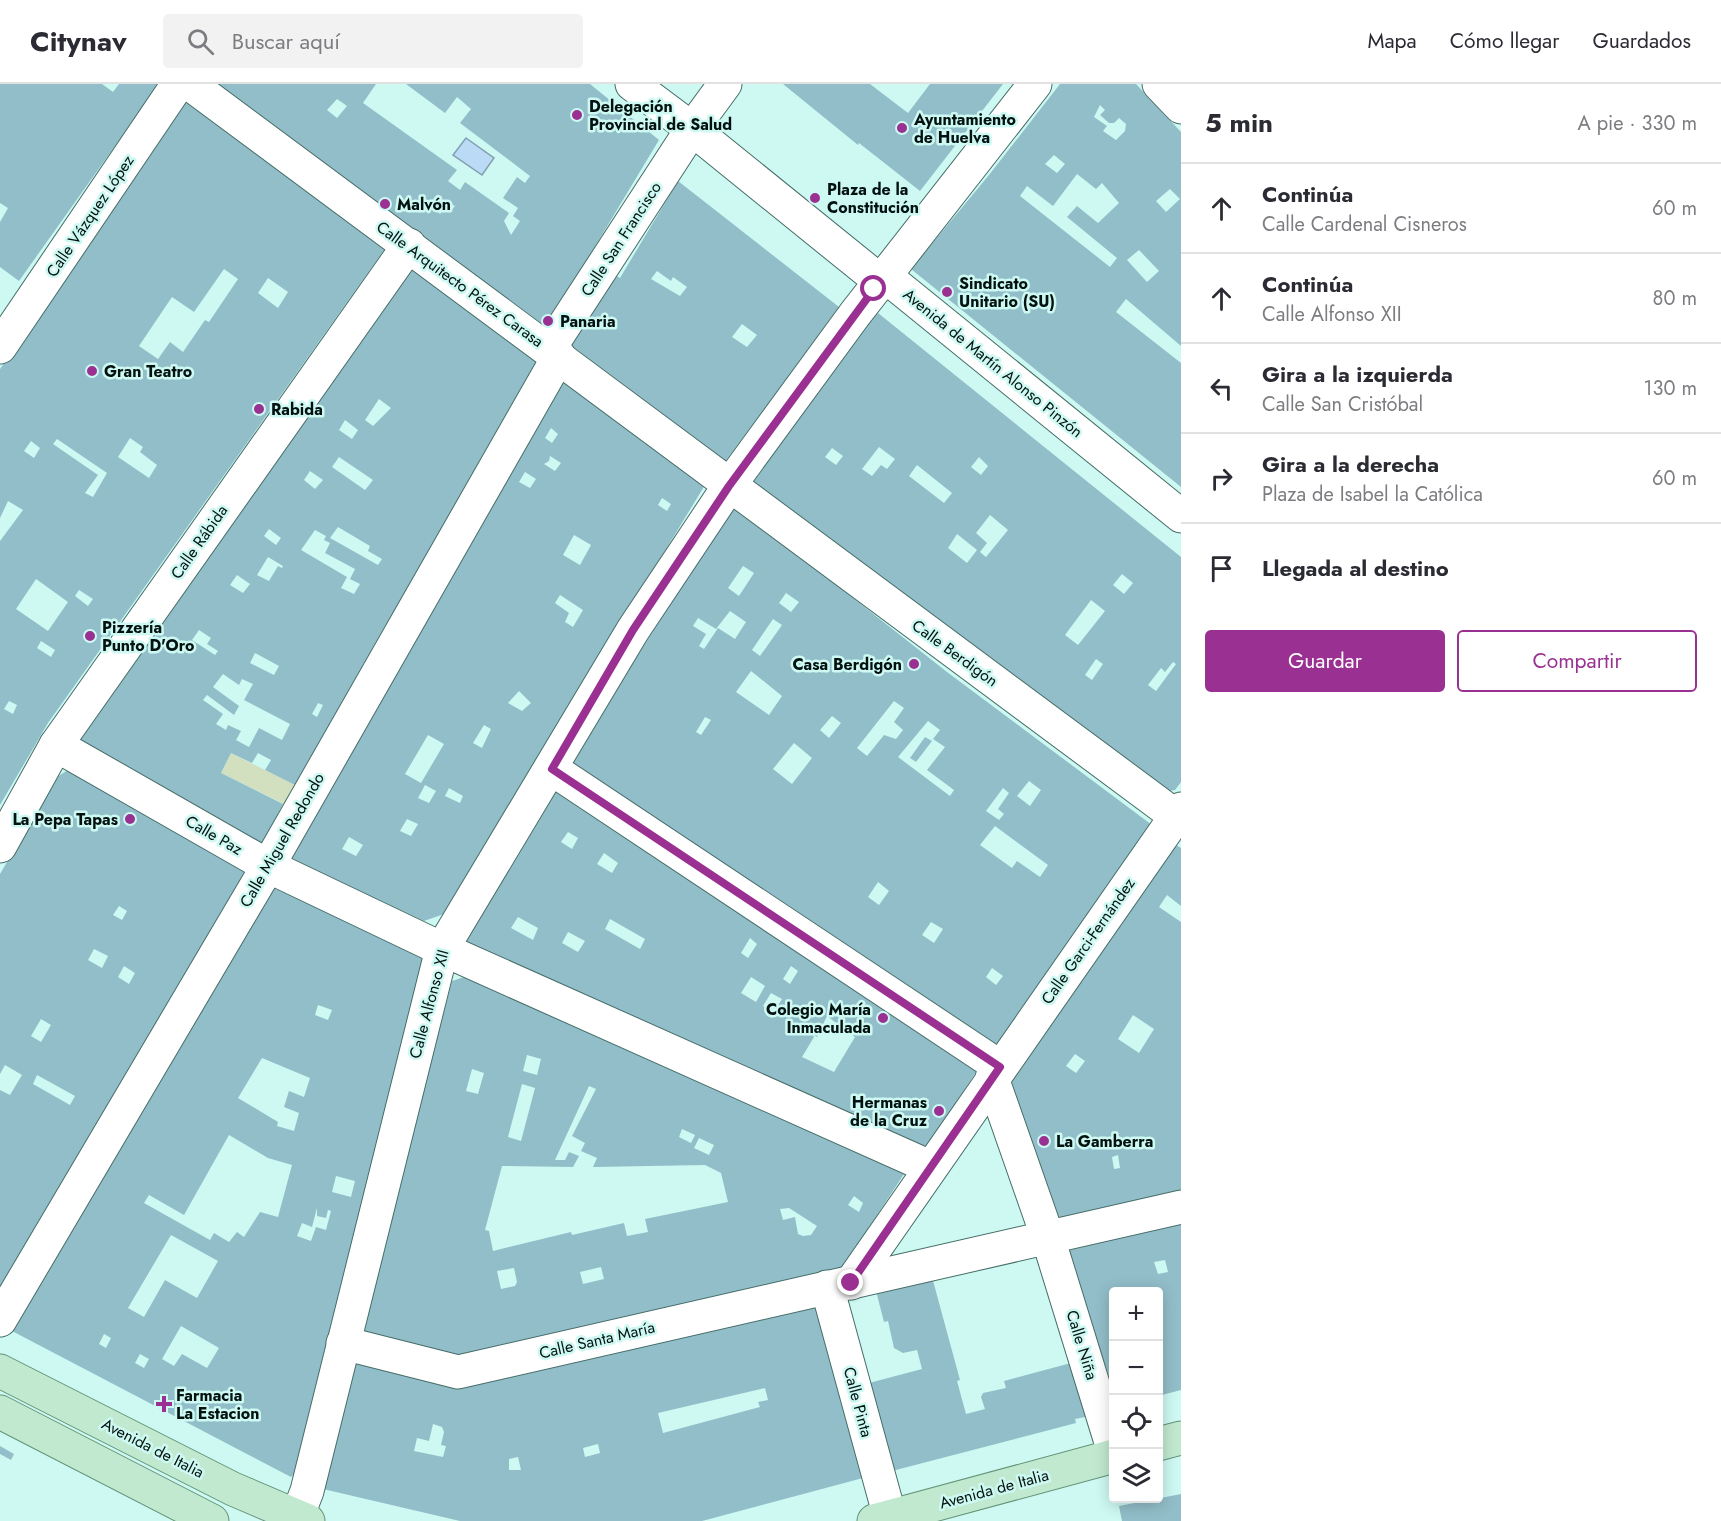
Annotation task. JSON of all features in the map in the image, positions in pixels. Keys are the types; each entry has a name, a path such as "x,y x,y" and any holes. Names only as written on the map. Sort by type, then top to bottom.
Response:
{"main road":[{"name":"Avenida de Italia","path":"0,1371 233,1489 302,1519"},
{"path":"0,1412 212,1521"},
{"path":"1163,1443 1181,1438"},
{"name":"Avenida de Italia","path":"882,1519 1109,1455"}],"street":[{"name":"Calle Vázquez López","path":"0,347 178,84"},
{"name":"Calle Arquitecto Pérez Carasa","path":"190,84 554,352 729,486"},
{"name":"Avenida de Martín Alonso Pinzón","path":"632,84 692,129 880,281 895,284 1181,516"},
{"name":"Calle San Francisco","path":"554,352 692,129 725,84"},
{"name":"Calle Alfonso XII","path":"302,1519 307,1491 442,949 552,769 633,630 729,486 880,281 1035,84"},
{"path":"1159,84 1181,107"},
{"name":"Calle Rábida","path":"0,846 56,745 409,245"},
{"name":"Calle Miguel Redondo","path":"0,1320 268,866 554,352"},
{"name":"Calle Berdigón","path":"729,486 1179,815"},
{"name":"Calle Paz","path":"56,745 268,866 442,949 930,1167"},
{"path":"552,769 996,1072"},
{"name":"Calle Garci-Fernández","path":"839,1285 930,1167 1179,815"},
{"name":"Calle Niña","path":"996,1072 1111,1449"},
{"name":"Calle Santa María","path":"344,1343 458,1372 1181,1207"},
{"name":"Calle Pinta","path":"839,1285 882,1519"}],"green space":[{"path":"231,753 297,786 286,805 221,773"}],"water":[{"path":"466,138 494,158 482,175 453,155"}],"building":[{"path":"0,84 102,84 113,92 119,84 159,84 19,281 0,267 0,222 8,208 0,203"},
{"path":"207,84 376,84 363,103 457,170 448,181 460,190 465,182 509,213 504,221 511,235 520,221 513,216 518,208 503,198 517,177 525,183 530,176 460,123 471,109 457,97 445,113 406,84 590,84 659,140 546,328 509,300 506,304","holes":["337,99 347,106 337,118 327,110","446,201 455,206 450,212 445,208 440,214 438,212"]},
{"name":"Ayuntamiento de Huelva","path":"783,84 870,84 908,113 930,84 1003,84 920,191 859,143 858,145"},
{"path":"1060,84 1136,84 1181,132 1181,346 1126,299 1116,312 1181,363 1181,487 911,269","holes":["1100,105 1105,110 1100,115 1109,123 1114,123 1119,118 1126,124 1125,131 1116,140 1103,131 1107,126 1094,117","1054,155 1065,164 1057,173 1045,164","1077,174 1096,189 1102,183 1119,203 1098,223 1077,206 1067,217 1117,258 1110,267 1020,196 1027,186 1053,206","1170,189 1180,199 1166,212 1156,201","1139,250 1159,271 1147,282 1127,260"]},
{"path":"191,100 389,243 48,723 0,805 0,541 23,510 8,501 0,518 0,369 57,289 181,102","holes":["224,269 238,279 209,322 205,320 183,352 170,342 158,359 139,346 172,297 194,312","268,278 288,292 278,308 258,293","130,438 143,447 140,452 157,465 149,478 118,457","57,439 107,473 93,497 85,493 98,475 53,444","31,441 40,448 34,458 24,451","36,579 68,602 48,631 16,609","79,590 93,599 88,606 75,596","41,641 55,650 51,657 37,648","9,701 17,705 13,714 4,709"]},
{"path":"678,181 839,307 724,463 568,348 613,274 620,278","holes":["657,271 671,281 673,277 687,287 680,296 651,279","742,324 757,335 747,347 732,337"]},
{"path":"412,263 540,358 489,453 385,626 295,785 265,770 271,760 258,753 252,763 231,753 221,773 283,804 261,846 74,740","holes":["379,399 391,408 373,426 365,420","345,420 358,430 352,439 339,430","339,457 373,480 365,490 332,467","310,471 323,480 315,489 304,480","338,527 370,546 368,551 382,559 378,565 330,538","269,529 281,538 276,545 264,536","315,530 326,536 324,540 330,543 325,553 355,569 350,579 360,584 354,594 341,588 347,577 301,550","268,557 283,566 282,568 278,566 269,581 257,575","237,575 250,584 243,593 230,585","199,630 211,638 207,644 218,651 215,655 192,640","255,653 279,666 274,675 250,663","223,674 239,685 242,679 253,684 244,700 290,724 282,740 259,728 249,747 236,740 241,731 228,725 226,730 216,724 223,714 203,700 207,695 234,715 239,706 213,687","318,703 323,705 317,717 312,714"]},
{"path":"878,313 1181,557 1181,782 1175,790 1163,792 747,480 872,317","holes":["879,447 895,459 887,469 881,465 872,476 862,469","832,448 843,456 836,465 825,457","979,457 988,466 981,475 971,467","917,465 952,493 944,503 909,476","990,515 1008,530 986,557 980,552 987,543 976,533","957,534 977,550 967,563 948,548","1122,574 1133,583 1124,594 1113,585","1091,600 1105,611 1078,645 1065,635","1096,659 1103,664 1092,680 1085,675","1173,662 1176,664 1156,691 1148,685 1161,668 1165,672"]},
{"path":"562,376 705,485 444,914 424,921 294,861 291,855","holes":["551,428 558,434 552,443 545,438","550,456 561,463 555,471 544,464 549,461","525,472 536,479 530,488 519,482","662,498 671,504 667,511 658,505","574,535 591,545 580,565 563,555","560,595 583,610 573,627 565,622 569,613 555,603","519,691 531,703 522,711 508,703","484,725 491,729 482,748 473,743","428,735 444,744 421,783 405,774","425,785 436,791 429,803 418,798","449,788 463,796 460,803 445,796","407,819 418,824 411,836 400,831","349,837 363,845 356,856 342,849"]},
{"path":"735,505 947,672 1152,825 998,1046 567,764","holes":["743,566 754,573 739,596 728,588","786,593 799,602 791,612 779,603","730,611 746,622 735,639 718,628 704,649 699,646 706,634 693,626 698,618 716,629","773,619 782,625 760,656 752,650","751,671 782,696 769,715 736,692","894,701 904,708 894,722 903,730 896,739 884,735 867,756 857,748","832,716 841,723 829,738 820,730","705,717 711,720 701,735 696,732","928,721 940,730 933,739 945,747 927,770 954,790 950,796 898,757","794,743 812,758 792,784 773,769","1029,781 1041,790 1030,806 1017,796","1003,788 1009,793 998,809 1004,814 999,820 986,811","995,826 1048,865 1040,877 1017,861 1012,868 980,845","878,882 889,891 879,905 868,897","931,922 943,929 934,943 922,935","992,968 1003,976 996,985 986,977"]},
{"path":"925,737 932,741 916,762 910,758"},
{"path":"68,770 246,870 0,1290 0,1090 10,1095 22,1075 5,1065 0,1074 0,874 57,777","holes":["119,906 127,911 122,920 113,915","94,949 108,956 102,968 88,960","124,966 135,973 129,984 118,977","41,1019 51,1025 41,1042 31,1036","37,1075 75,1096 70,1105 33,1084"]},
{"path":"553,790 978,1069 924,1151 461,939","holes":["568,832 578,838 572,849 561,842","604,853 618,863 612,873 597,864","518,917 538,928 533,940 511,928","610,919 645,939 640,949 605,929","568,932 585,941 578,952 562,943","750,938 757,944 748,958 741,953","791,966 798,971 790,984 783,979","751,977 765,986 756,1002 741,993","771,993 782,999 774,1012 763,1006","827,1016 855,1037 834,1072 802,1057 814,1037 812,1034 817,1037"]},
{"path":"1176,845 1181,848 1181,906 1167,895 1159,907 1181,922 1181,1190 1058,1218 1009,1079","holes":["1133,1015 1154,1029 1139,1053 1118,1039","1075,1054 1085,1061 1076,1073 1066,1066","1118,1155 1120,1168 1114,1169 1112,1157"]},
{"path":"269,886 426,955 296,1472 291,1477 12,1331","holes":["318,1005 332,1010 328,1020 315,1015","262,1058 310,1078 304,1097 289,1091 284,1107 299,1113 294,1131 277,1126 278,1122 238,1098","229,1135 268,1158 292,1165 278,1217 260,1212 244,1237 237,1232 229,1242 214,1233 210,1240 144,1203 149,1195 184,1215","336,1176 355,1181 351,1197 332,1192","317,1208 317,1216 326,1218 328,1210 331,1211 326,1230 316,1227 311,1241 297,1236 302,1223 312,1227","171,1235 218,1261 197,1298 165,1280 144,1317 128,1308","181,1326 219,1348 207,1368 182,1354 174,1366 162,1359","104,1334 111,1338 106,1348 99,1344","140,1354 149,1359 144,1368 135,1363"]},
{"path":"467,976 904,1174 841,1270 455,1357 361,1331 452,981","holes":["527,1055 541,1059 537,1075 523,1071","472,1069 484,1073 478,1094 466,1091","522,1084 535,1088 521,1141 508,1137","589,1086 596,1089 572,1136 585,1143 581,1151 597,1158 593,1167 705,1165 721,1173 728,1202 645,1219 648,1232 627,1236 624,1223 572,1235 571,1232 493,1251 489,1231 485,1230 502,1166 573,1167 579,1156 569,1152 565,1160 555,1160","682,1129 695,1135 691,1143 679,1137","699,1138 714,1145 709,1155 694,1148","854,1196 863,1203 859,1212 848,1205","789,1208 817,1226 811,1235 803,1236 798,1234 795,1217 783,1220 780,1209","601,1267 604,1279 583,1284 580,1272","514,1268 517,1282 515,1286 501,1289 497,1271"]},
{"path":"1181,1223 1181,1390 1163,1395 1163,1287 1109,1287 1109,1376 1065,1251","holes":["1165,1260 1168,1272 1158,1274 1154,1262"]},
{"path":"932,1277 960,1380 957,1381 966,1414 985,1409 981,1397 983,1393 1006,1388 1004,1381 1071,1363 1090,1416 1075,1419 1076,1423 892,1471 869,1383 922,1369 917,1350 903,1353 894,1348 888,1321 884,1322 876,1291"},
{"path":"815,1305 863,1478 702,1521 460,1521 323,1489 355,1360 422,1378","holes":["765,1388 768,1400 758,1402 760,1407 663,1433 658,1413","433,1424 442,1427 444,1432 441,1445 446,1446 443,1457 414,1451 417,1438 429,1441","598,1444 600,1453 585,1457 583,1448","518,1457 521,1470 509,1470 509,1459"]},
{"path":"0,1446 14,1454 11,1460 0,1454"},
{"path":"1181,1494 1181,1521 1122,1521 1119,1506 1134,1503 1163,1503 1163,1497"}],"place":[{"name":"Delegación Provincial de Salud","path":"577,115"},
{"name":"Ayuntamiento de Huelva","path":"902,128"},
{"name":"Plaza de la Constitución","path":"815,198"},
{"name":"Malvón","path":"385,204"},
{"name":"Sindicato Unitario (SU)","path":"947,292"},
{"name":"Panaria","path":"548,321"},
{"name":"Gran Teatro","path":"92,371"},
{"name":"Rabida","path":"259,409"},
{"name":"Pizzería Punto D'Oro","path":"90,636"},
{"name":"Casa Berdigón","path":"914,664"},
{"name":"La Pepa Tapas","path":"130,819"},
{"name":"Colegio María Inmaculada","path":"883,1018"},
{"name":"Hermanas de la Cruz","path":"939,1111"},
{"name":"La Gamberra","path":"1044,1141"},
{"name":"Farmacia La Estacion","path":"164,1404"}],"route":[{"path":"851,1283 1000,1067 552,769 633,630 729,486 874,289"}]}
